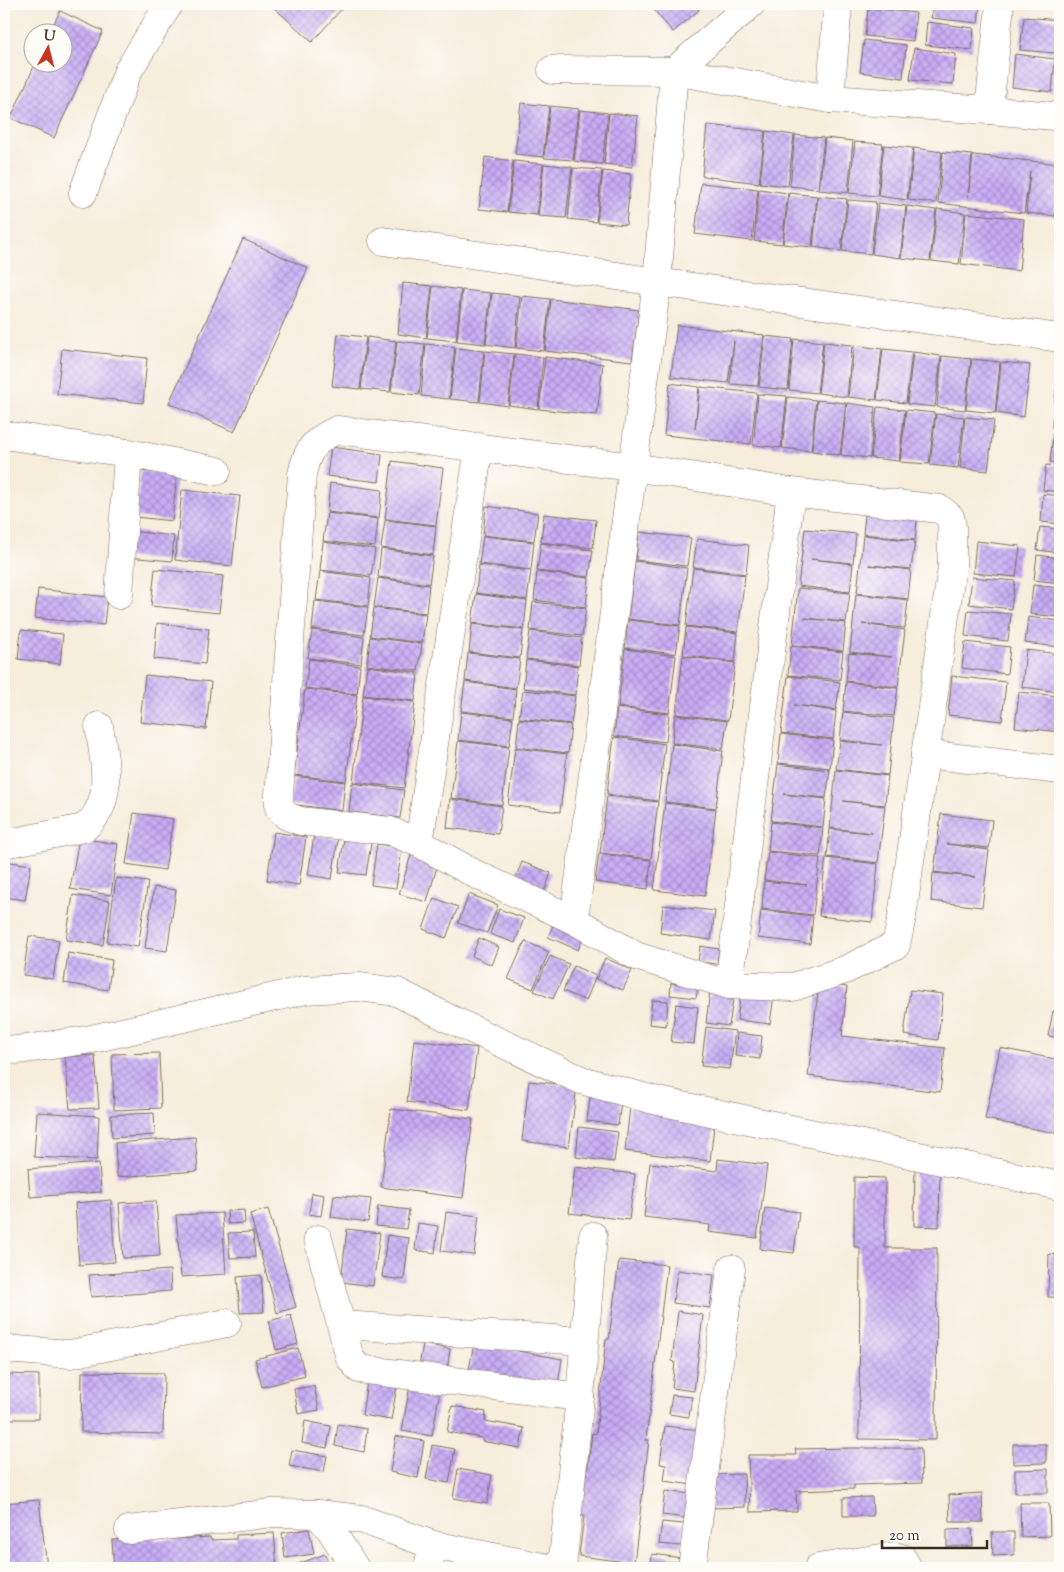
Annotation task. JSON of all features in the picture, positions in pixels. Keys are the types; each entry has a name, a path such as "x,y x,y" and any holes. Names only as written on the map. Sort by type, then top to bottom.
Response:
{"street":[{"path":"83,193 128,71 169,4"},
{"path":"574,920 657,282 674,71 751,4"},
{"path":"830,99 838,4"},
{"path":"989,110 1000,4"},
{"path":"552,70 674,71 830,99 1060,115"},
{"path":"383,240 657,282 1060,338"},
{"path":"337,430 479,447 634,467 791,492 940,509 950,517 952,527 952,567 902,916 896,945 845,970 793,987 729,985 636,956 574,920 475,874 419,842 390,831 300,821 287,816 280,808 302,474 306,456 325,435 337,430"},
{"path":"4,435 128,453 217,470"},
{"path":"419,842 479,447"},
{"path":"119,595 128,453"},
{"path":"729,985 791,492"},
{"path":"4,844 84,828 92,822 103,802 106,788 99,726"},
{"path":"924,754 1060,770"},
{"path":"4,1048 19,1050 92,1038 305,990 358,987 397,992 580,1080 654,1100 1060,1186"},
{"path":"562,1568 580,1397 593,1236"},
{"path":"318,1238 350,1358 359,1369 580,1397"},
{"path":"692,1568 731,1269"},
{"path":"4,1348 70,1354 227,1322"},
{"path":"342,1325 584,1341"},
{"path":"129,1530 273,1513 317,1514 362,1519 430,1556 548,1568"},
{"path":"317,1514 331,1530 356,1568"},
{"path":"818,1568 894,1556 902,1558 908,1568"}],"building":[{"path":"270,4 346,4 312,42"},
{"path":"649,4 693,4 699,10 673,32"},
{"path":"876,4 915,4 915,10"},
{"path":"933,4 980,4 978,23 931,18"},
{"path":"868,8 916,13 913,41 865,36"},
{"path":"60,11 103,31 54,138 11,118 32,72 72,72 72,22 55,22"},
{"path":"1024,17 1059,20 1055,53 1020,50"},
{"path":"927,22 974,28 972,50 925,45"},
{"path":"864,40 906,45 903,78 860,72"},
{"path":"914,48 956,54 953,84 910,80"},
{"path":"1015,54 1055,59 1052,92 1012,87"},
{"path":"521,103 549,106 543,157 515,154"},
{"path":"550,106 579,109 573,160 544,158"},
{"path":"580,110 608,113 602,164 574,161"},
{"path":"609,113 638,116 632,167 604,164"},
{"path":"707,125 765,131 759,183 702,176"},
{"path":"766,131 794,135 788,186 760,183"},
{"path":"795,135 824,138 818,189 790,186"},
{"path":"825,138 853,141 848,193 819,190"},
{"path":"855,142 883,144 877,196 849,193"},
{"path":"884,145 913,148 907,200 878,196"},
{"path":"914,148 942,152 936,203 908,200"},
{"path":"943,152 972,155 968,197 973,155 1060,164 1055,216 1026,213 1030,171 1024,213 938,203"},
{"path":"485,157 513,161 507,212 479,209"},
{"path":"514,161 543,164 537,215 508,212"},
{"path":"544,164 572,167 566,218 538,216"},
{"path":"573,168 602,170 596,222 568,219"},
{"path":"603,171 631,174 626,225 597,222"},
{"path":"701,183 758,189 752,241 695,234"},
{"path":"759,189 788,193 782,244 754,241"},
{"path":"789,193 817,196 812,247 783,244"},
{"path":"818,196 847,199 841,251 813,247"},
{"path":"848,200 876,202 871,254 842,251"},
{"path":"878,203 906,206 900,258 872,254"},
{"path":"907,206 936,210 930,261 901,258"},
{"path":"937,209 965,213 959,264 931,261"},
{"path":"966,213 1024,219 1019,271 961,264"},
{"path":"243,239 308,268 234,432 169,403"},
{"path":"403,283 432,286 426,338 398,334"},
{"path":"433,286 461,290 456,341 427,338"},
{"path":"462,290 491,293 485,344 457,341"},
{"path":"492,293 520,296 515,348 486,344"},
{"path":"522,296 550,299 544,351 516,348"},
{"path":"551,299 639,310 632,361 545,351"},
{"path":"677,325 764,335 758,386 730,384 734,341 728,383 671,377"},
{"path":"338,334 366,337 360,389 332,386"},
{"path":"765,336 793,339 788,390 759,387"},
{"path":"367,337 396,341 390,392 361,389"},
{"path":"794,339 823,342 817,393 789,390"},
{"path":"397,341 425,344 419,395 391,392"},
{"path":"824,342 852,345 847,397 818,393"},
{"path":"426,344 455,347 449,399 421,396"},
{"path":"854,345 882,349 876,400 848,397"},
{"path":"456,348 484,351 479,402 450,399"},
{"path":"62,349 147,358 143,403 57,394"},
{"path":"883,349 912,352 906,403 877,400"},
{"path":"485,351 514,354 508,406 480,402"},
{"path":"913,352 941,356 935,407 907,404"},
{"path":"515,354 543,357 538,409 509,405"},
{"path":"942,356 971,359 965,410 937,407"},
{"path":"545,357 603,364 597,415 539,409"},
{"path":"972,359 1000,362 995,413 966,410"},
{"path":"1001,362 1030,365 1024,417 996,413"},
{"path":"670,383 699,387 695,429 700,387 757,393 751,444 664,435"},
{"path":"1056,389 1060,389 1060,429 1052,428"},
{"path":"758,394 787,396 781,448 753,445"},
{"path":"788,397 816,400 811,451 782,448"},
{"path":"817,400 846,403 840,455 812,451"},
{"path":"847,403 875,407 870,458 841,455"},
{"path":"877,407 905,410 899,461 871,458"},
{"path":"906,410 935,413 929,464 900,462"},
{"path":"936,414 964,417 958,468 930,465"},
{"path":"965,417 994,420 988,471 960,468"},
{"path":"1053,434 1060,435 1060,463 1050,462"},
{"path":"331,447 382,454 379,482 327,476"},
{"path":"392,461 443,468 436,525 385,519"},
{"path":"1046,465 1060,466 1060,492 1043,490"},
{"path":"141,471 177,474 172,521 136,517"},
{"path":"330,483 382,490 379,518 327,512"},
{"path":"182,490 240,496 232,566 175,560"},
{"path":"1043,494 1060,496 1060,524 1041,522"},
{"path":"486,506 538,513 534,541 483,535"},
{"path":"866,506 918,512 915,540 863,534"},
{"path":"327,513 378,519 375,547 323,541"},
{"path":"544,514 596,520 593,548 541,542"},
{"path":"385,520 436,526 433,555 381,548"},
{"path":"1040,527 1060,529 1060,553 1037,550"},
{"path":"805,529 856,534 853,563 811,559 853,564 850,592 798,586"},
{"path":"130,531 174,536 172,561 127,557"},
{"path":"639,532 691,538 687,566 636,560"},
{"path":"863,535 915,541 911,569 869,565 911,570 908,599 857,593"},
{"path":"483,536 534,542 531,570 479,564"},
{"path":"697,539 749,545 746,574 693,567"},
{"path":"976,541 1020,546 1016,577 973,573"},
{"path":"323,542 375,549 371,576 320,570"},
{"path":"541,543 593,550 589,577 537,571"},
{"path":"381,549 433,556 429,584 378,577"},
{"path":"1037,555 1060,558 1060,583 1034,580"},
{"path":"635,561 687,568 680,625 628,619"},
{"path":"479,565 531,571 527,600 476,593"},
{"path":"693,568 745,575 738,632 686,626"},
{"path":"155,569 223,576 219,613 151,606"},
{"path":"320,571 371,578 368,606 316,600"},
{"path":"537,572 589,578 586,607 534,600"},
{"path":"972,577 1015,581 1011,609 969,604"},
{"path":"378,578 429,585 426,613 374,607"},
{"path":"1033,585 1060,588 1060,617 1030,614"},
{"path":"798,588 850,593 846,622 804,618 846,623 843,651 792,645"},
{"path":"38,589 107,597 104,625 35,618"},
{"path":"476,594 527,601 524,629 472,623"},
{"path":"856,594 908,600 905,628 862,624 905,630 898,687 846,681 849,653 892,657 850,652"},
{"path":"315,601 368,607 364,635 312,629"},
{"path":"533,602 586,608 582,636 530,630"},
{"path":"374,608 426,614 422,643 370,636"},
{"path":"968,610 1011,614 1008,641 965,636"},
{"path":"1028,617 1060,621 1060,647 1025,643"},
{"path":"628,620 680,626 676,654 625,648"},
{"path":"157,623 209,629 205,664 154,659"},
{"path":"472,624 523,630 520,658 469,652"},
{"path":"686,627 738,633 735,662 683,655"},
{"path":"21,630 63,634 60,664 18,659"},
{"path":"312,630 364,637 361,664 308,658"},
{"path":"530,631 582,638 579,665 526,659"},
{"path":"370,637 422,644 418,671 367,665"},
{"path":"965,642 1010,647 1007,674 962,668"},
{"path":"791,646 843,652 840,680 788,675"},
{"path":"625,649 676,656 669,713 618,707"},
{"path":"1026,650 1060,654 1060,692 1022,687"},
{"path":"468,653 520,659 516,688 465,681"},
{"path":"683,656 735,663 728,720 676,714"},
{"path":"309,659 360,666 357,694 305,688"},
{"path":"526,660 578,666 575,695 523,688"},
{"path":"367,666 418,673 415,701 363,695"},
{"path":"145,675 211,682 206,729 140,722"},
{"path":"788,676 840,682 836,710 794,705 836,711 833,739 781,733"},
{"path":"952,676 1006,682 1002,721 948,715"},
{"path":"465,682 516,689 513,717 461,711"},
{"path":"846,682 898,688 894,716 843,711"},
{"path":"305,689 357,695 346,781 294,775"},
{"path":"523,690 575,696 571,724 519,718"},
{"path":"1019,692 1060,696 1060,732 1015,727"},
{"path":"363,696 415,702 404,788 353,782"},
{"path":"617,708 669,714 666,742 614,736"},
{"path":"461,712 513,718 509,746 458,740"},
{"path":"843,712 894,718 888,775 836,769 840,741 882,745 840,740"},
{"path":"675,715 727,721 723,749 672,743"},
{"path":"519,719 571,725 568,753 516,747"},
{"path":"781,734 833,740 830,768 778,763"},
{"path":"614,737 665,744 658,801 607,794"},
{"path":"458,741 509,747 502,805 451,798"},
{"path":"672,744 723,751 716,808 665,802"},
{"path":"515,748 567,754 560,812 508,805"},
{"path":"778,764 830,770 826,798 784,794 826,799 823,827 771,821"},
{"path":"836,770 888,776 885,805 843,801 885,806 878,863 827,857 830,829 872,833 830,828"},
{"path":"294,776 345,782 342,811 290,804"},
{"path":"352,783 404,790 400,818 349,812"},
{"path":"607,796 658,802 651,859 600,853"},
{"path":"450,799 502,806 498,834 447,828"},
{"path":"665,803 716,809 705,896 654,890"},
{"path":"134,813 173,819 165,870 126,864"},
{"path":"941,814 992,820 989,848 947,844 989,850 982,907 931,901 933,873 976,877 934,872"},
{"path":"771,822 823,828 820,856 768,851"},
{"path":"274,832 306,837 299,885 267,880"},
{"path":"345,833 372,837 366,875 339,872"},
{"path":"314,835 338,839 332,879 308,875"},
{"path":"79,838 118,844 111,895 70,889"},
{"path":"377,844 402,848 396,888 371,885"},
{"path":"768,852 820,858 813,915 762,909 764,881 807,885 764,880"},
{"path":"599,854 651,860 648,889 595,882"},
{"path":"411,855 438,863 427,902 399,894"},
{"path":"826,858 878,864 872,922 819,916"},
{"path":"4,861 31,865 25,900 4,897"},
{"path":"522,862 551,873 543,895 513,884"},
{"path":"116,878 148,882 138,947 107,942"},
{"path":"154,887 176,890 167,951 145,948"},
{"path":"469,894 498,905 487,933 458,923"},
{"path":"73,895 110,901 103,945 66,940"},
{"path":"434,898 458,907 446,938 423,929"},
{"path":"663,905 715,911 711,940 660,933"},
{"path":"499,909 524,918 515,943 490,934"},
{"path":"761,910 813,916 810,944 758,938"},
{"path":"554,923 584,936 578,950 548,937"},
{"path":"29,936 59,940 53,979 23,975"},
{"path":"479,938 499,947 492,965 472,956"},
{"path":"525,941 549,952 533,989 508,979"},
{"path":"700,946 719,949 717,964 698,962"},
{"path":"68,953 112,960 108,990 64,983"},
{"path":"550,956 569,964 553,999 534,991"},
{"path":"605,958 632,970 623,990 596,979"},
{"path":"574,966 596,976 586,1001 563,991"},
{"path":"671,983 698,987 696,998 670,995"},
{"path":"819,983 847,987 842,1036 945,1048 940,1092 808,1076"},
{"path":"710,990 734,993 729,1026 706,1023"},
{"path":"910,990 943,994 938,1040 904,1035"},
{"path":"741,991 774,995 770,1024 737,1020"},
{"path":"652,1000 668,1001 666,1026 649,1024"},
{"path":"676,1004 698,1007 694,1044 671,1042"},
{"path":"1053,1011 1060,1013 1060,1038 1048,1036"},
{"path":"706,1027 735,1031 730,1069 701,1066"},
{"path":"737,1033 762,1036 760,1059 735,1056"},
{"path":"414,1040 477,1048 469,1110 407,1102"},
{"path":"1000,1048 1060,1060 1060,1134 985,1119"},
{"path":"159,1053 161,1108 114,1110 112,1054"},
{"path":"95,1055 99,1108 70,1109 65,1057"},
{"path":"529,1081 577,1086 569,1147 522,1141"},
{"path":"591,1090 622,1094 618,1125 587,1121"},
{"path":"630,1107 715,1117 710,1161 625,1151"},
{"path":"391,1109 473,1119 463,1198 381,1187"},
{"path":"37,1112 99,1116 97,1160 34,1157"},
{"path":"154,1113 155,1135 112,1138 111,1115"},
{"path":"579,1127 618,1132 614,1162 576,1157"},
{"path":"195,1137 198,1171 117,1177 115,1143"},
{"path":"718,1159 767,1165 757,1238 709,1232 710,1225 644,1217 650,1163 717,1171"},
{"path":"99,1163 101,1192 30,1197 28,1169"},
{"path":"915,1166 940,1166 939,1227 914,1226"},
{"path":"575,1167 635,1174 629,1220 569,1213"},
{"path":"854,1177 885,1178 885,1248 937,1248 936,1440 859,1439 860,1247 854,1247"},
{"path":"312,1193 324,1195 321,1216 309,1214"},
{"path":"334,1195 371,1199 368,1222 331,1217"},
{"path":"111,1200 115,1262 79,1265 75,1203"},
{"path":"156,1201 160,1256 123,1258 119,1203"},
{"path":"378,1206 409,1210 406,1229 376,1226"},
{"path":"765,1208 799,1212 794,1253 760,1249"},
{"path":"268,1209 296,1307 277,1313 250,1214"},
{"path":"244,1210 245,1223 228,1224 227,1211"},
{"path":"446,1212 479,1216 474,1255 441,1251"},
{"path":"222,1213 226,1274 181,1277 176,1215"},
{"path":"418,1223 438,1226 435,1253 415,1250"},
{"path":"347,1229 380,1233 373,1286 341,1282"},
{"path":"253,1232 255,1257 230,1258 228,1233"},
{"path":"387,1235 409,1238 404,1280 382,1277"},
{"path":"1049,1254 1060,1255 1060,1297 1048,1297"},
{"path":"619,1260 667,1265 646,1440 649,1440 634,1563 579,1556 584,1516 579,1515 584,1474 587,1475 592,1433 596,1434 606,1339 609,1339"},
{"path":"170,1270 171,1291 91,1297 89,1275"},
{"path":"677,1270 714,1275 710,1308 673,1303"},
{"path":"261,1275 264,1312 240,1313 237,1277"},
{"path":"678,1311 703,1315 694,1391 672,1388 675,1362 672,1361"},
{"path":"291,1315 298,1344 276,1350 269,1321"},
{"path":"474,1343 562,1359 557,1391 468,1375"},
{"path":"423,1344 450,1349 447,1371 419,1366"},
{"path":"298,1348 305,1376 262,1387 255,1359"},
{"path":"82,1372 164,1373 163,1434 81,1432"},
{"path":"4,1374 39,1375 39,1419 4,1419"},
{"path":"367,1381 397,1386 391,1420 362,1415"},
{"path":"410,1385 440,1390 432,1436 402,1431"},
{"path":"314,1386 319,1410 298,1414 294,1389"},
{"path":"672,1395 692,1397 689,1417 669,1414"},
{"path":"452,1406 486,1412 485,1421 524,1428 520,1448 482,1441 482,1438 447,1432"},
{"path":"305,1421 331,1426 327,1448 302,1443"},
{"path":"338,1424 367,1429 364,1452 335,1446"},
{"path":"665,1426 700,1430 693,1485 664,1481 666,1465 660,1464"},
{"path":"396,1436 424,1441 418,1478 390,1472"},
{"path":"1013,1444 1046,1444 1046,1463 1013,1464"},
{"path":"432,1445 455,1449 449,1483 426,1479"},
{"path":"921,1448 922,1483 854,1485 854,1489 796,1491 797,1511 750,1512 748,1455 796,1455 795,1449"},
{"path":"292,1450 327,1456 324,1472 289,1466"},
{"path":"458,1469 492,1475 487,1504 453,1498"},
{"path":"1048,1469 1048,1493 1015,1493 1015,1470"},
{"path":"744,1474 745,1507 710,1508 709,1475"},
{"path":"665,1491 690,1494 687,1518 662,1515"},
{"path":"982,1493 983,1522 950,1522 949,1495"},
{"path":"872,1497 873,1516 843,1516 843,1498"},
{"path":"39,1500 47,1568 4,1568 4,1503"},
{"path":"1020,1503 1049,1503 1050,1536 1021,1537"},
{"path":"662,1522 684,1524 681,1546 659,1544"},
{"path":"309,1529 314,1554 285,1558 282,1533"},
{"path":"972,1529 973,1546 947,1547 947,1530"},
{"path":"992,1532 1014,1532 1014,1555 993,1556"},
{"path":"274,1533 277,1568 114,1568 112,1540 155,1537 155,1540 210,1537 211,1540 236,1539 236,1535"},
{"path":"325,1554 330,1568 287,1568"},
{"path":"652,1554 682,1558 681,1568 651,1567"}]}
